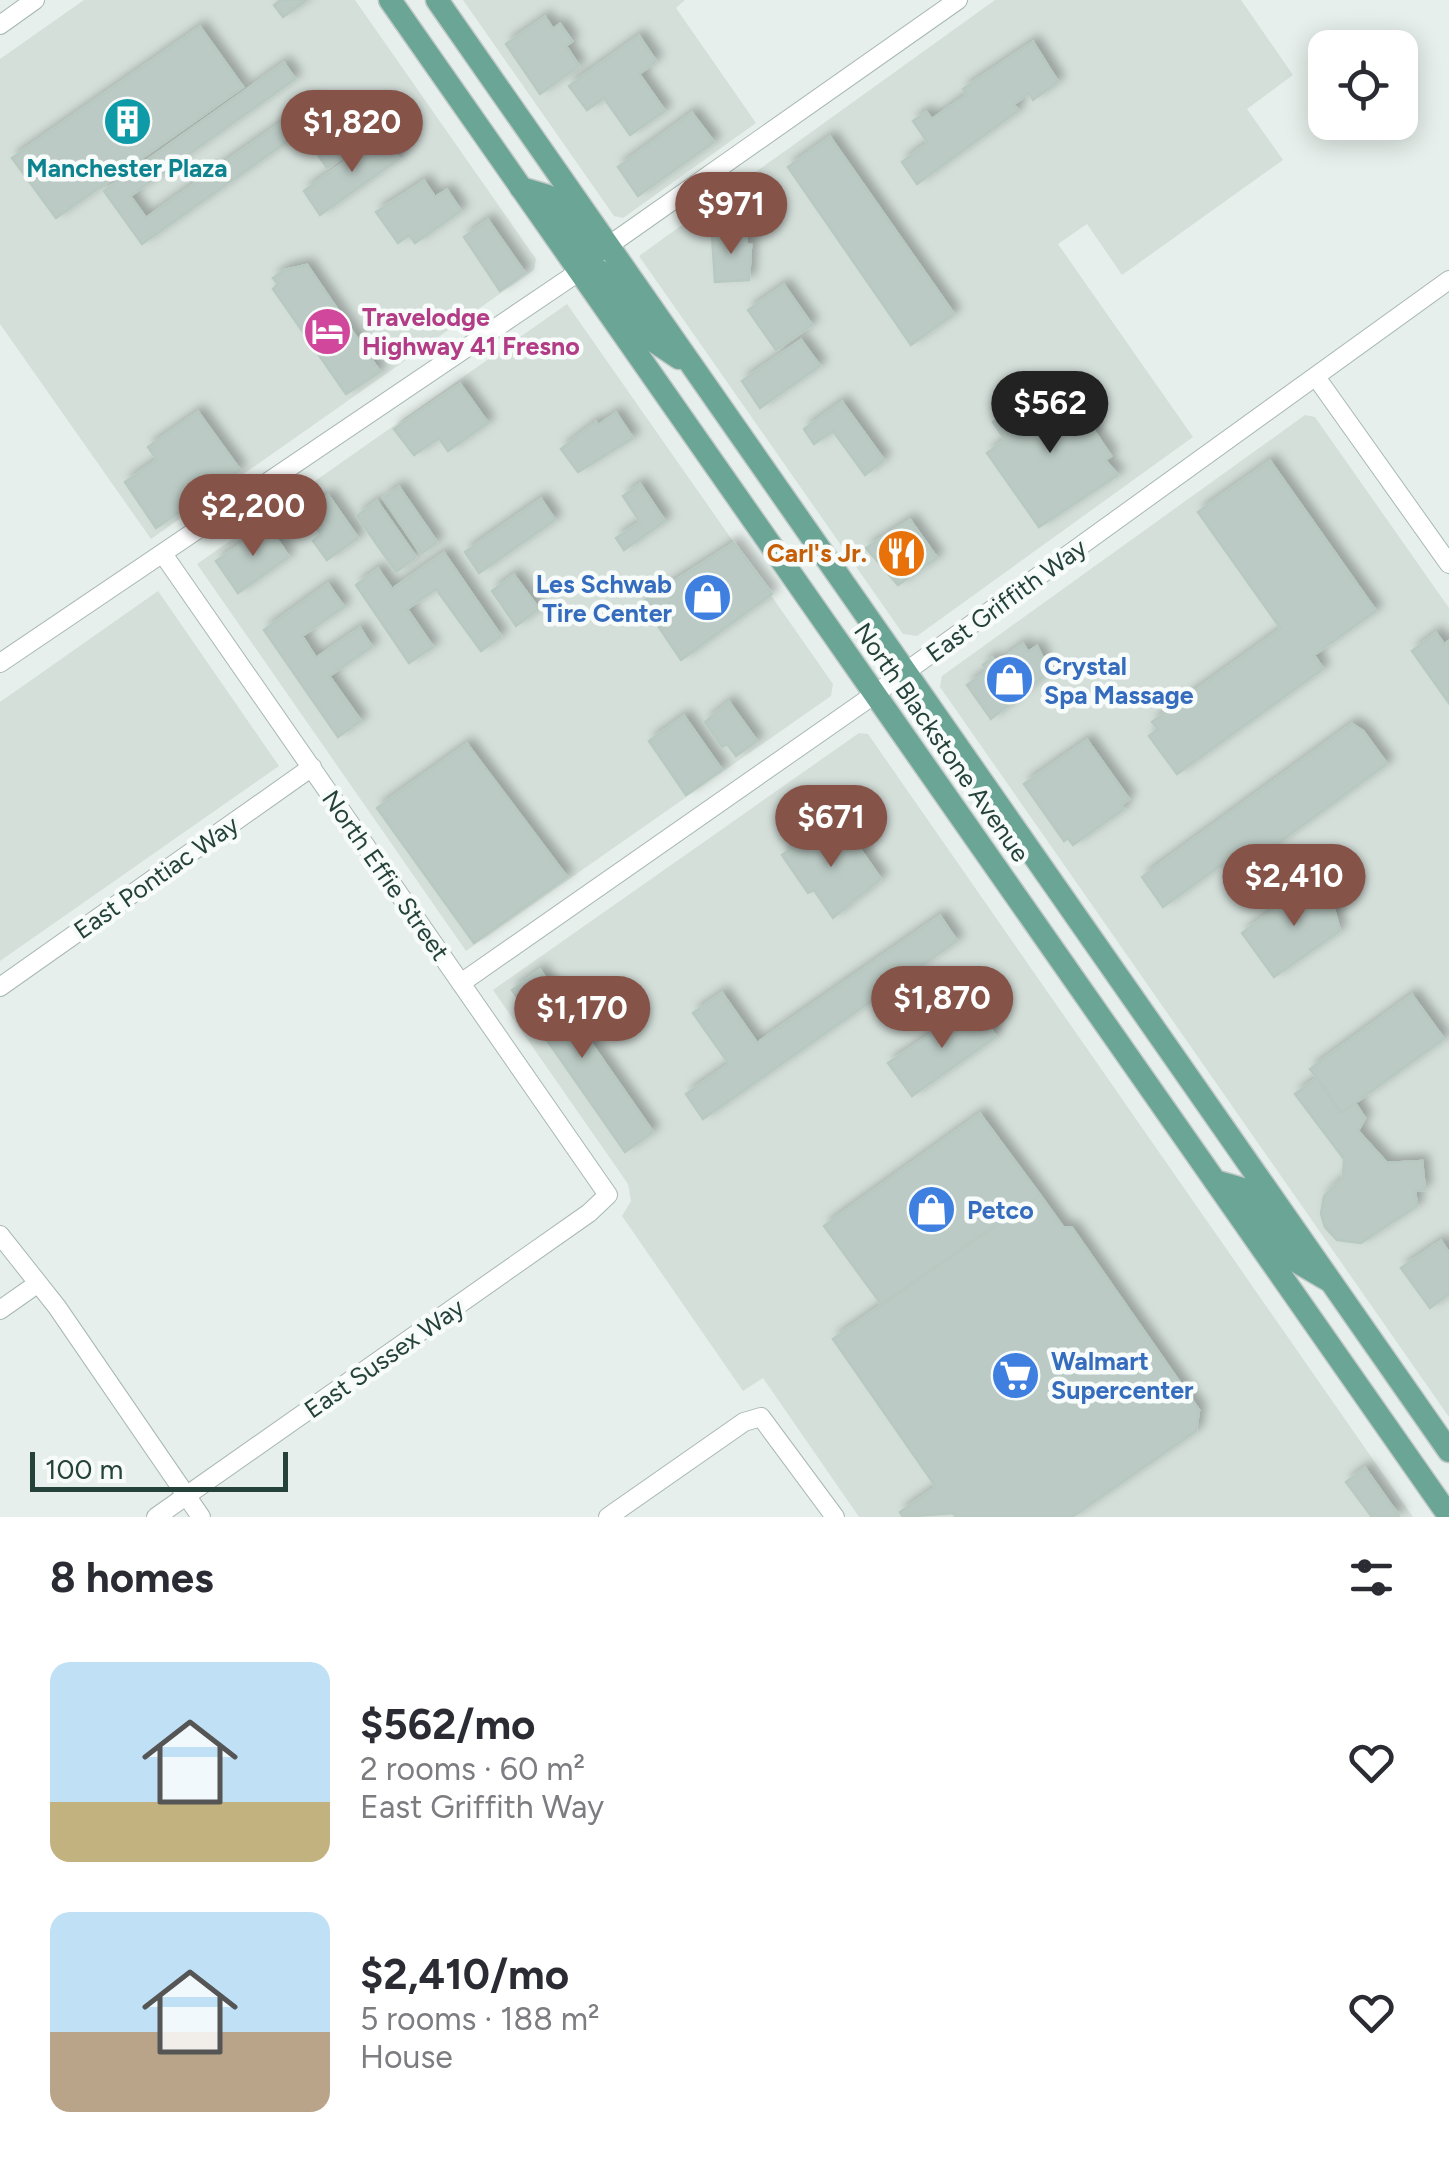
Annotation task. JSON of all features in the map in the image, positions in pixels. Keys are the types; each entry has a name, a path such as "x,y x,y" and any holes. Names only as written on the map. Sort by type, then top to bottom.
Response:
{"main road":[{"name":"North Blackstone Avenue","path":"390,0 1449,1516"},
{"name":"North Blackstone Avenue","path":"437,0 1449,1451"},
{"path":"521,188 548,196 588,248 598,251 608,246"},
{"path":"580,270 591,267 602,272 655,342 691,364"},
{"path":"1215,1181 1242,1189 1292,1260 1331,1282"}],"street":[{"path":"0,25 36,0"},
{"path":"608,246 958,0"},
{"path":"0,663 580,270"},
{"name":"East Griffith Way","path":"461,983 875,694 1449,280"},
{"path":"1316,377 1449,564"},
{"name":"North Effie Street","path":"163,554 608,1195"},
{"name":"East Pontiac Way","path":"0,986 312,766"},
{"name":"East Sussex Way","path":"156,1517 590,1213 608,1195"},
{"path":"0,1235 201,1517"},
{"path":"0,1310 38,1284"},
{"path":"608,1517 744,1422 760,1417 834,1517"}],"shaded area":[{"path":"84,0 355,0 536,259 534,270 151,539 0,324 0,59"},
{"path":"463,0 685,0 676,8 756,123 623,218 614,216"},
{"path":"995,0 1241,0 1293,75 1247,109 1283,160 1122,275 1087,224 1058,244 1193,437 917,636 903,634 639,256"},
{"path":"567,304 833,684 831,696 466,951 197,564"},
{"path":"1305,415 1315,417 1449,608 1449,1417 940,687 942,676"},
{"path":"158,591 279,766 0,961 0,702"},
{"path":"859,733 868,734 1413,1517 859,1517 763,1378 743,1391 622,1216 631,1201 628,1184 493,990"}],"building":[{"path":"281,0 307,0 283,17 274,5"},
{"path":"545,17 553,29 560,24 572,41 566,46 579,66 540,94 506,44"},
{"name":"Manchester Plaza","path":"200,27 243,87 56,218 12,158"},
{"path":"639,36 656,61 639,74 665,111 630,135 604,98 587,110 569,86"},
{"path":"1033,42 1058,82 1033,100 1029,93 1014,104 1018,111 917,184 902,162 928,143 913,121 926,112 932,119 967,95 963,89"},
{"path":"284,63 295,79 130,196 146,218 311,102 322,117 142,244 104,191"},
{"path":"692,113 714,142 638,196 618,167"},
{"path":"330,128 349,154 327,168 310,143"},
{"path":"383,134 399,159 320,215 304,191"},
{"path":"830,137 954,314 911,345 788,167"},
{"path":"424,181 435,197 447,190 461,211 415,243 409,235 398,243 376,212"},
{"path":"488,220 525,273 500,291 464,237"},
{"path":"746,233 747,245 751,245 749,280 715,282 712,235"},
{"name":"Travelodge Highway 41 Fresno","path":"307,265 380,372 346,394 273,289 278,284 273,278 285,270"},
{"path":"784,285 812,325 776,350 748,310"},
{"path":"801,340 820,366 760,408 742,381"},
{"path":"460,384 488,423 448,451 439,438 414,455 394,429"},
{"path":"1036,392 1048,407 1068,393 1111,456 1105,460 1118,475 1039,527 987,453 1005,440 993,422"},
{"path":"842,402 884,460 865,475 833,431 814,444 804,429"},
{"path":"198,412 240,470 156,528 125,482 157,460 148,447"},
{"path":"616,413 633,438 578,472 561,449 596,422 598,425"},
{"path":"1270,461 1376,611 1314,655 1323,669 1177,774 1149,736 1158,729 1152,722 1281,629 1198,512"},
{"path":"640,484 665,521 624,550 616,538 640,522 623,496"},
{"path":"399,487 437,542 421,554 383,498"},
{"path":"328,495 358,538 327,560 313,541 321,535 305,511"},
{"path":"541,499 555,520 479,573 465,552"},
{"path":"377,501 416,557 396,572 357,516"},
{"name":"Carl's Jr.","path":"910,520 937,558 898,585 866,548"},
{"path":"268,526 289,557 238,593 216,561"},
{"name":"Les Schwab Tire Center","path":"734,543 772,594 681,660 642,602"},
{"path":"444,553 501,636 481,651 436,589 407,609 433,647 409,663 356,585 378,569 392,589"},
{"path":"514,575 539,609 516,626 492,591"},
{"path":"328,584 344,607 302,636 316,658 360,628 372,647 329,676 361,721 338,737 264,630"},
{"path":"1436,633 1444,644 1449,641 1449,703 1412,651"},
{"path":"1023,644 1028,652 1037,646 1047,667 1042,671 1045,675 991,719 967,685 987,671 983,665 992,658 996,663"},
{"path":"729,702 757,741 736,756 727,744 722,747 705,722"},
{"path":"684,716 722,770 686,795 649,741"},
{"path":"1352,724 1363,731 1387,764 1230,878 1221,865 1163,907 1142,877"},
{"path":"1087,740 1129,799 1121,805 1124,809 1073,845 1068,838 1064,841 1024,784"},
{"path":"467,744 567,877 474,943 377,808"},
{"path":"825,824 848,851 857,845 881,879 833,918 814,890 808,893 782,855"},
{"path":"1309,884 1330,895 1340,931 1274,977 1242,933"},
{"path":"940,916 957,941 703,1119 686,1094 729,1064 693,1013 722,993 757,1043"},
{"path":"540,970 653,1132 625,1152 512,990"},
{"path":"1412,995 1444,1039 1341,1113 1310,1069"},
{"path":"975,1005 996,1037 912,1096 888,1063"},
{"path":"1317,1078 1341,1113 1355,1103 1365,1118 1358,1131 1387,1163 1422,1161 1425,1190 1415,1191 1417,1206 1361,1243 1337,1240 1325,1227 1321,1214 1324,1196 1343,1178 1344,1159 1295,1094"},
{"name":"Petco","path":"980,1114 1040,1195 881,1304 824,1226"},
{"name":"Walmart Supercenter","path":"1040,1195 1063,1227 1072,1228 1199,1410 1196,1431 1072,1517 956,1517 953,1513 903,1517 900,1512 936,1487 833,1339"},
{"path":"1441,1241 1449,1253 1449,1294 1430,1308 1401,1268"},
{"path":"1365,1468 1399,1516 1372,1517 1346,1482"}],"place":[{"name":"Manchester Plaza","path":"127,122"},
{"name":"Travelodge Highway 41 Fresno","path":"327,331"},
{"name":"Carl's Jr.","path":"902,553"},
{"name":"Les Schwab Tire Center","path":"707,598"},
{"name":"Crystal Spa Massage","path":"1009,680"},
{"name":"Petco","path":"932,1210"},
{"name":"Walmart Supercenter","path":"1016,1375"}]}
